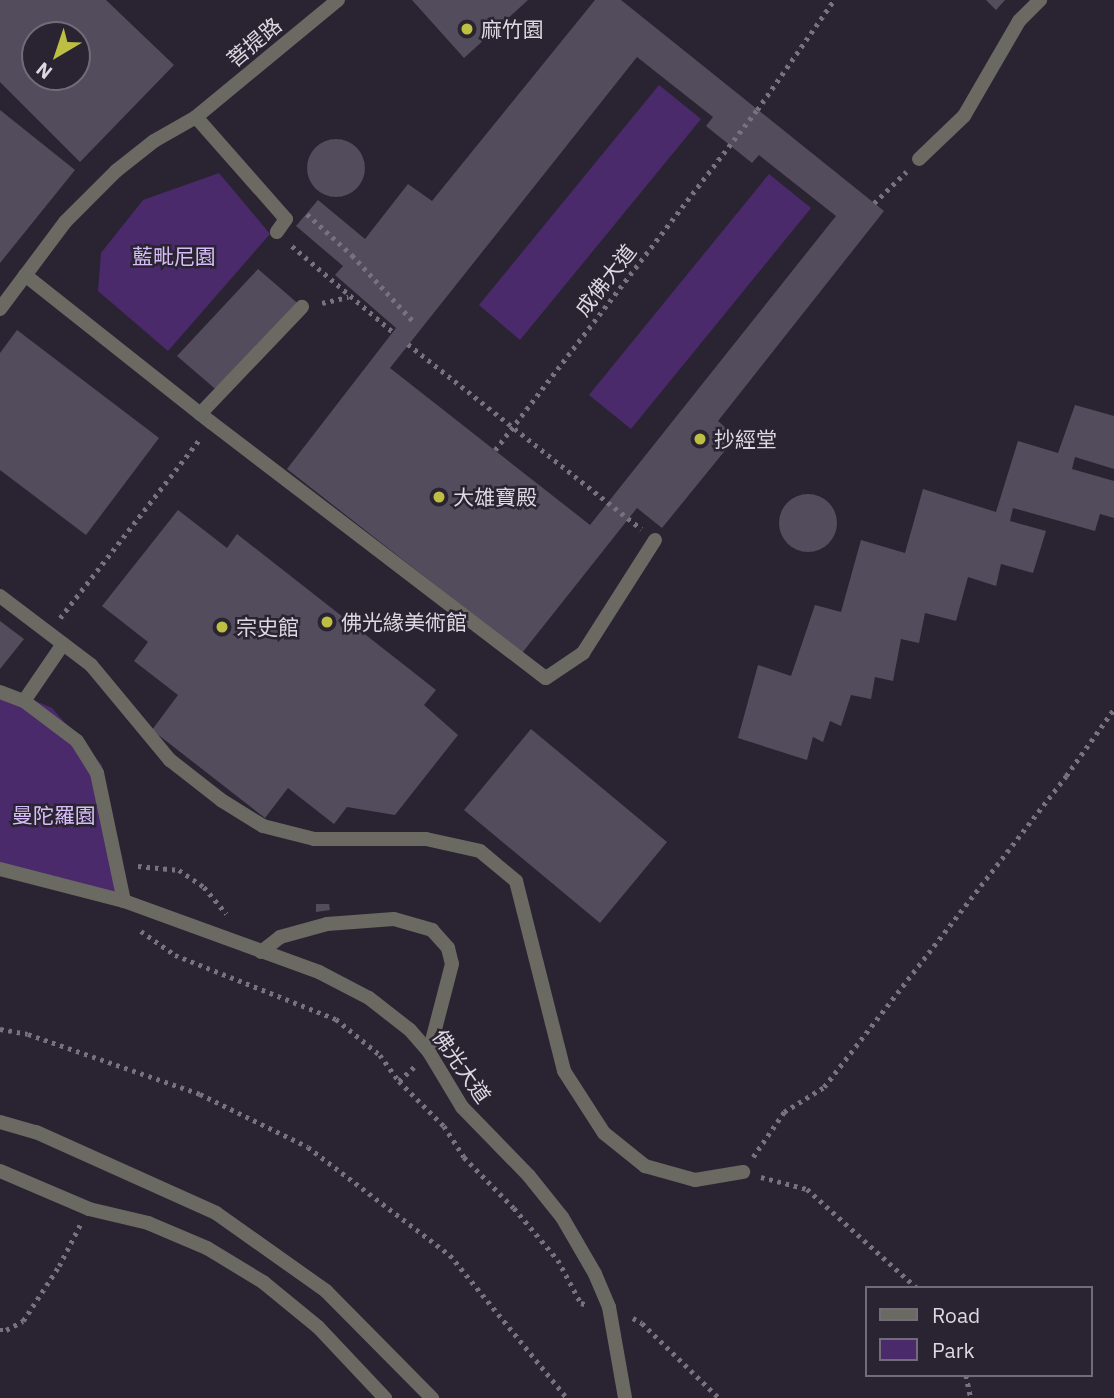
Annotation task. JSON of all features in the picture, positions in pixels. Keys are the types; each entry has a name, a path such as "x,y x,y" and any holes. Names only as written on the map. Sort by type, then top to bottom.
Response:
{"street":[{"name":"菩提路","path":"0,309 65,222 116,171 154,141 197,117 338,0"},
{"path":"919,159 964,116 1018,21 1040,0"},
{"path":"197,117 286,219 277,232"},
{"path":"25,275 206,418 545,678 583,653 655,540"},
{"path":"206,418 302,307"},
{"path":"0,596 90,665 170,760 221,800 262,826 314,839 426,839 480,851 516,881 564,1071 604,1133 645,1166 695,1180 743,1172"},
{"path":"24,701 63,644"},
{"path":"0,692 24,701 77,741 97,773 124,901"},
{"name":"佛光大道","path":"0,869 124,901 319,972 369,998 410,1030 429,1052 462,1107 529,1176 562,1217 595,1274 608,1307 625,1398"},
{"path":"261,952 280,937 327,924 394,919 432,930 448,948 452,964 429,1052"},
{"path":"0,1122 36,1132 216,1213 326,1291 432,1398"},
{"path":"0,1171 89,1209 148,1223 207,1248 263,1282 318,1327 386,1398"}],"path":[{"name":"成佛大道","path":"495,450 723,154 834,0"},
{"path":"874,203 919,159"},
{"path":"306,214 352,255 413,321"},
{"path":"277,232 348,297 393,332"},
{"path":"302,307 348,297"},
{"path":"408,344 655,540"},
{"path":"49,632 206,418"},
{"path":"915,1286 807,1189 743,1172 784,1112 824,1087 1066,776 1114,709"},
{"path":"116,864 179,870 204,887 231,919 239,944"},
{"path":"124,901 132,924 175,955 336,1019 380,1055 399,1081 444,1126 464,1157 514,1208 558,1260 581,1303 608,1307 642,1323 719,1398"},
{"path":"0,1029 28,1034 200,1094 308,1146 450,1255 568,1398"},
{"path":"0,1339 3,1330 23,1321 59,1266 89,1209"},
{"path":"966,1377 971,1398"}],"green space":[{"path":"659,85 701,119 520,340 479,305"},
{"name":"藍毗尼園","path":"219,173 270,234 168,351 98,291 101,253 143,200"},
{"path":"769,174 811,208 631,429 589,395"},
{"name":"曼陀羅園","path":"0,686 52,708 102,765 118,895 0,863"}],"building":[{"path":"0,0 106,0 174,65 80,162 0,82"},
{"name":"麻竹園","path":"412,0 528,0 464,58"},
{"path":"595,0 621,0 884,211 718,421 736,437 662,528 637,508 522,653 287,469 396,328 335,275 343,266 296,226 318,200 365,239 408,184 432,201","holes":["637,57 713,117 706,126 752,163 759,155 836,216 590,525 390,368"]},
{"path":"986,0 1005,0 996,10"},
{"path":"0,110 75,170 0,263"},
{"path":"330,139 342,139 357,147 365,162 365,174 357,189 342,197 330,197 315,189 307,174 307,162 315,147"},
{"path":"258,269 302,307 220,393 177,356"},
{"path":"17,330 159,438 86,535 0,470 0,353"},
{"path":"1075,405 1114,416 1114,469 1075,457 1072,469 1114,481 1114,518 1100,514 1095,531 1013,508 1010,521 1046,531 1033,573 1001,564 996,586 968,577 956,621 925,613 919,643 901,639 893,681 875,677 871,699 851,695 841,726 830,721 823,742 813,737 807,760 738,738 758,665 791,676 815,605 841,612 861,540 905,553 923,489 996,512 1018,441 1058,453"},
{"path":"802,494 814,494 829,502 837,517 837,529 829,544 814,552 802,552 787,544 779,529 779,517 787,502"},
{"path":"178,510 227,548 237,534 436,690 424,705 458,735 395,815 347,807 334,824 288,788 265,818 152,730 178,695 134,661 148,642 102,606"},
{"path":"0,621 24,639 0,669"},
{"path":"531,729 667,842 600,923 464,810"},
{"path":"316,904 329,904 330,910 316,912"}],"place":[{"name":"麻竹園","path":"467,29"},
{"name":"抄經堂","path":"700,439"},
{"name":"大雄寶殿","path":"439,497"},
{"name":"佛光緣美術館","path":"327,622"},
{"name":"宗史館","path":"222,627"}]}
